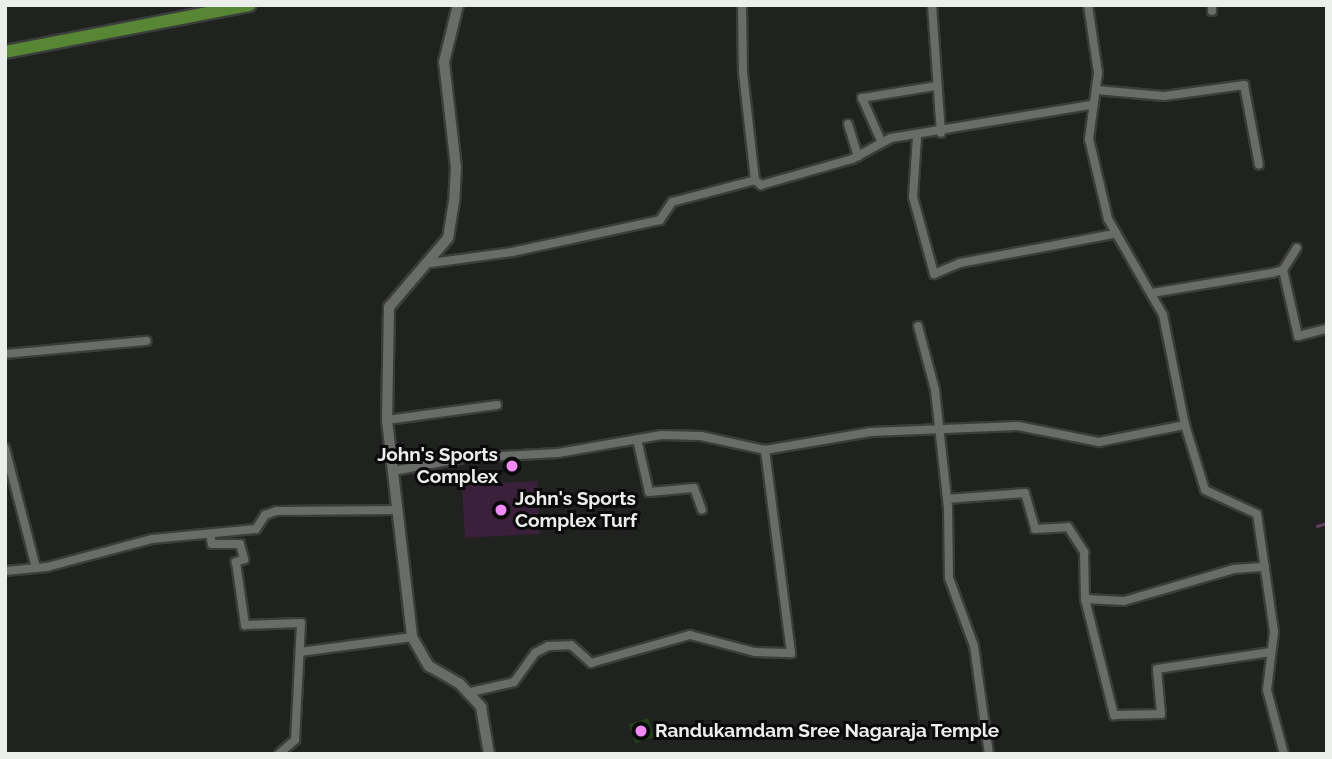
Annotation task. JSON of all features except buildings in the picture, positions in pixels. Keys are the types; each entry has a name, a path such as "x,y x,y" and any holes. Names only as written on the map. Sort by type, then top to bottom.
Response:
{"main road":[{"path":"5,52 69,36 250,5"}],"street":[{"path":"458,5 444,62 456,166 448,238 430,262 399,289 388,307 387,419 412,637 429,666 471,692 481,707 489,754"},
{"path":"742,5 755,180 761,185 858,156 881,141 941,133 1091,105"},
{"path":"932,5 941,133"},
{"path":"1088,5 1097,90 1091,105 1089,139 1114,233 1163,315 1185,425 1205,490 1257,514 1274,632 1267,690 1284,754"},
{"path":"1097,90 1164,96 1244,85 1259,165"},
{"path":"881,141 862,98 936,86"},
{"path":"848,124 858,156"},
{"path":"917,137 913,197 934,275 960,263 1114,233"},
{"path":"430,262 512,252 660,220 672,202 755,180"},
{"path":"1297,248 1283,270 1298,336 1327,329"},
{"path":"1152,293 1283,270"},
{"path":"918,326 939,428 947,499 948,570 974,646 989,754"},
{"path":"5,354 146,341"},
{"path":"387,419 497,405"},
{"path":"393,471 637,439 701,436 765,450 870,432 1018,426 1099,442 1185,425"},
{"path":"637,439 649,492 694,488 702,510"},
{"path":"5,448 36,568"},
{"path":"471,692 513,682 536,653 548,646 571,645 590,663 690,635 755,652 791,653 765,450"},
{"path":"947,499 1025,493 1035,529 1068,527 1084,552 1085,599 1114,715 1161,714 1157,669 1270,652"},
{"path":"5,571 36,568 152,539 256,529 265,515 276,511 397,510"},
{"path":"211,534 212,544 240,544 244,559 236,562 245,625 301,623 295,740 279,754"},
{"path":"1085,599 1124,601 1234,569 1265,567"},
{"path":"300,652 412,637"}],"shaded area":[{"name":"John's Sports Complex Turf","path":"537,481 540,534 465,538 462,485"}],"waterway":[{"path":"1317,526 1327,523"}],"place":[{"name":"John's Sports Complex","path":"512,466"},
{"name":"John's Sports Complex Turf","path":"501,510"},
{"name":"Randukamdam Sree Nagaraja Temple","path":"641,731"}]}
